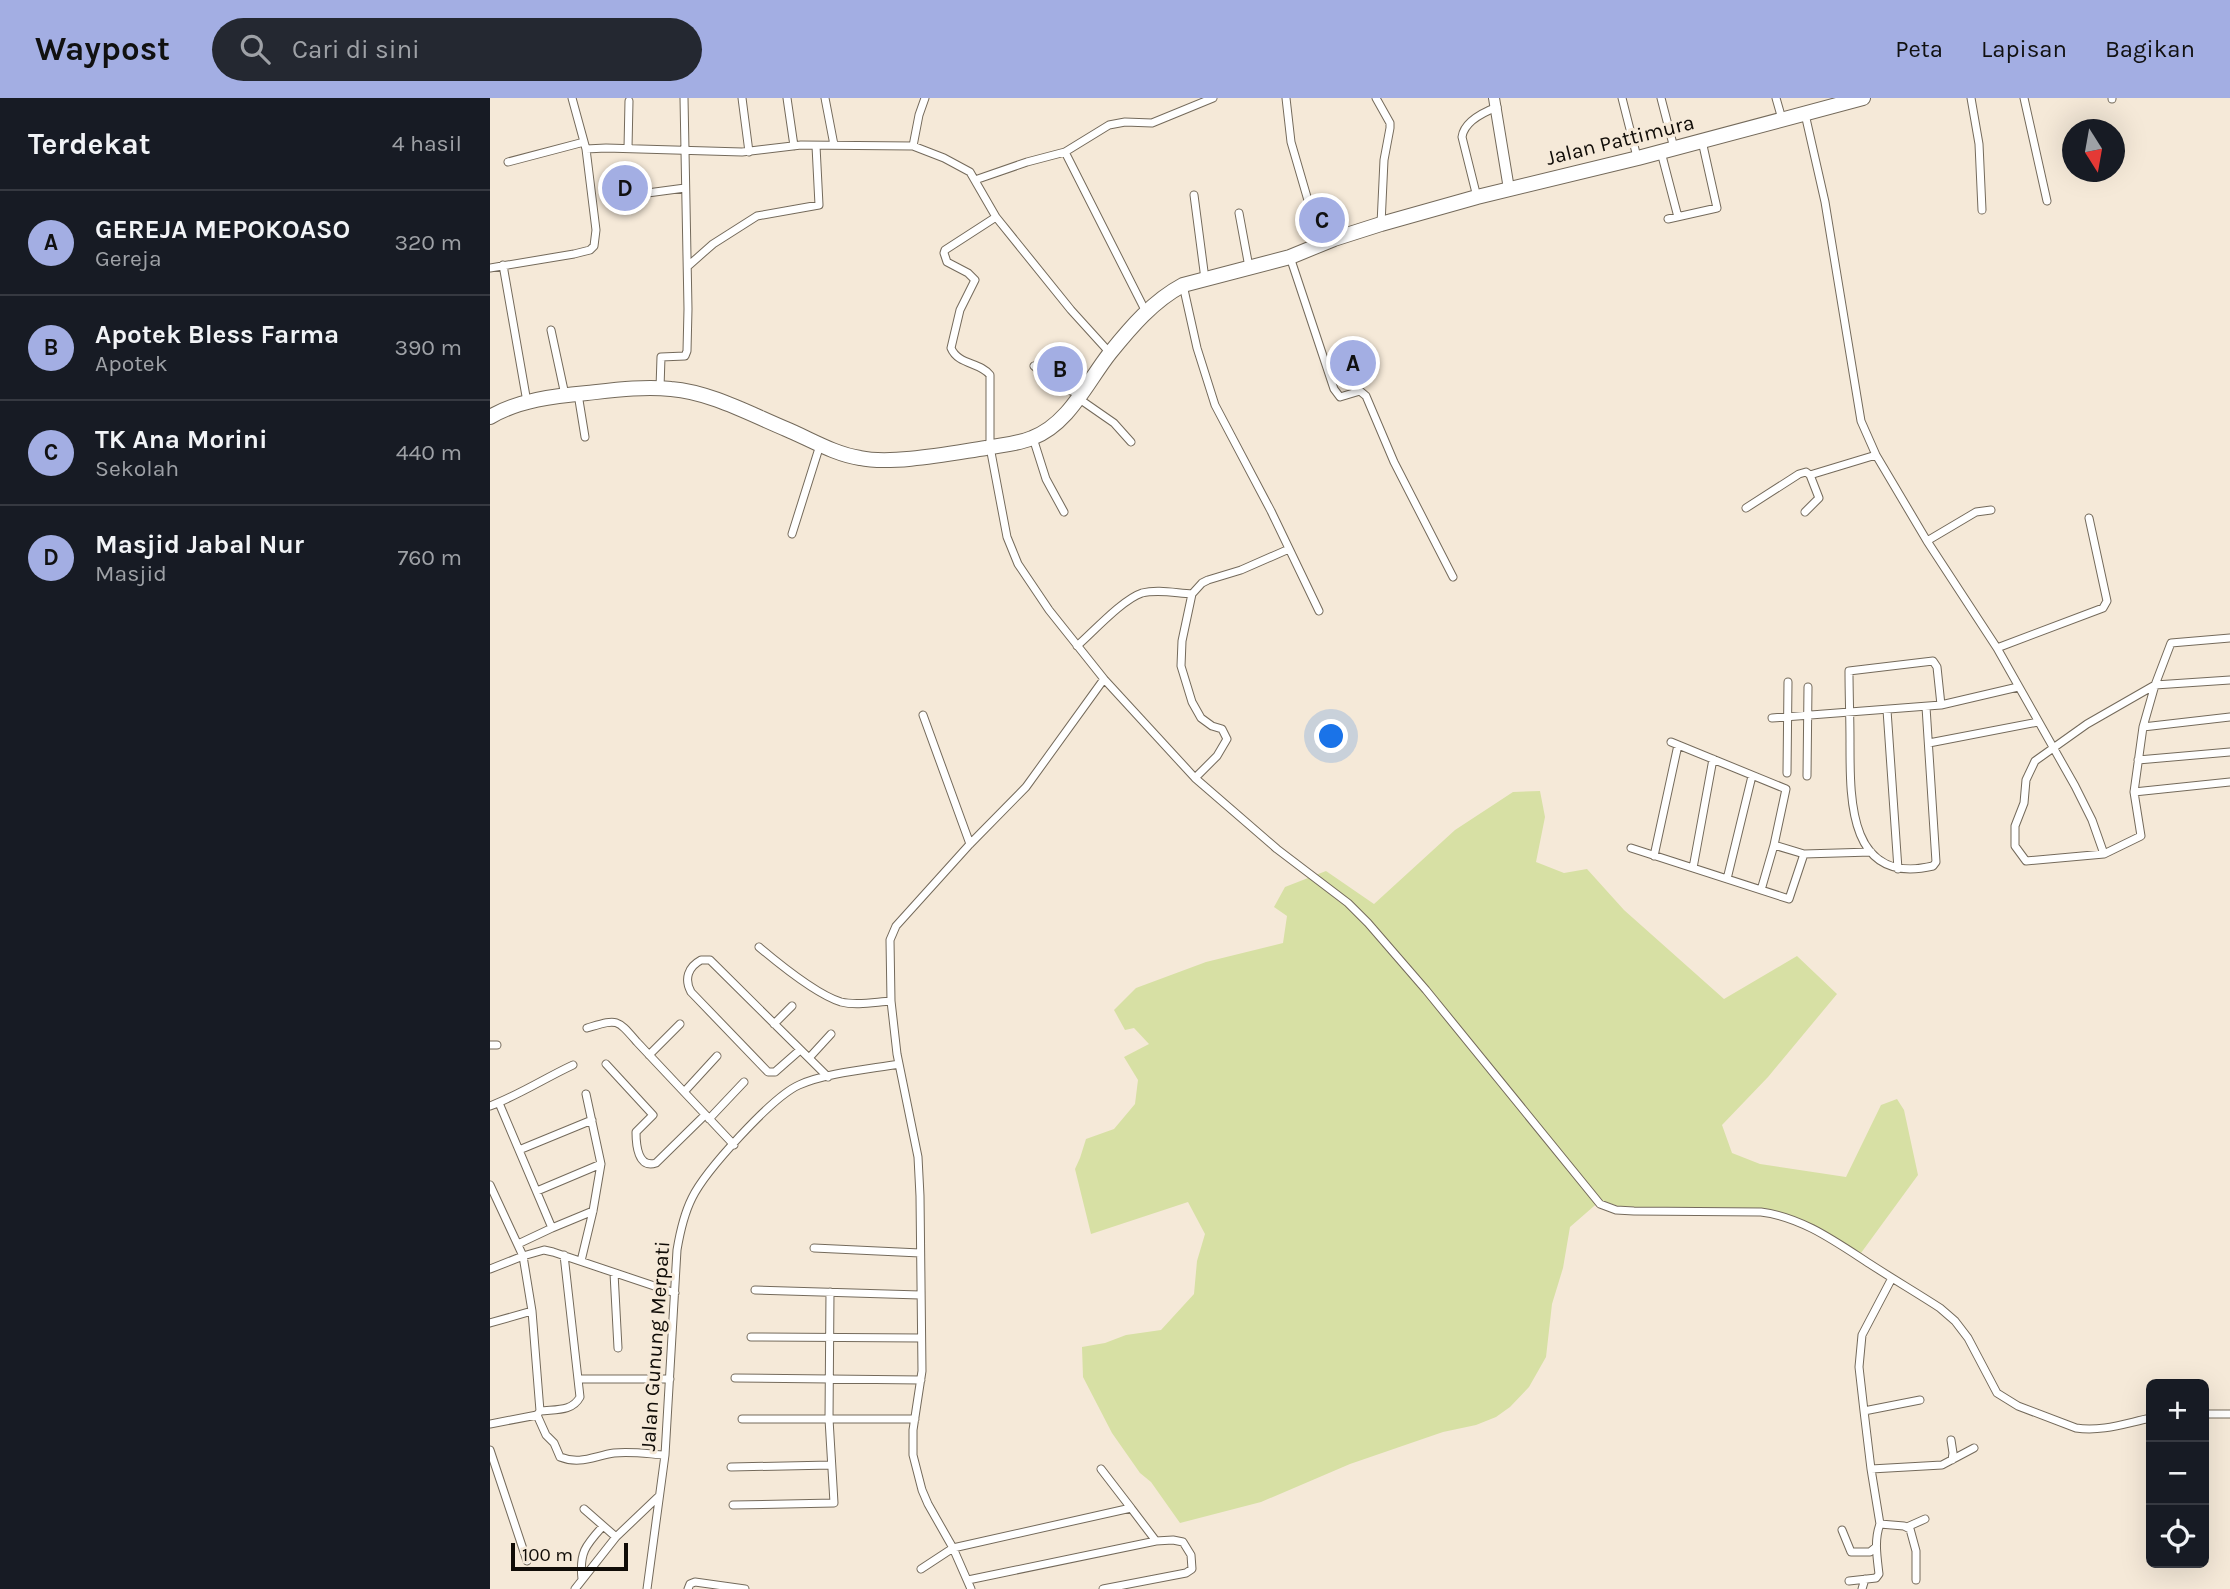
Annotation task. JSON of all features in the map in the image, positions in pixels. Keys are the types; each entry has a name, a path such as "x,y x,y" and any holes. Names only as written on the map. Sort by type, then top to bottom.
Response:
{"highway":[{"name":"Jalan Pattimura","path":"1182,285 1290,257 1381,224 1477,197 1638,158 1855,99"},
{"path":"490,417 527,402 571,395 672,389 703,396 851,456 871,460 918,457 990,447 1033,438 1060,420 1110,353 1146,312 1167,293 1182,285"}],"main road":[{"path":"1496,103 1509,189"}],"street":[{"path":"490,268 574,254 594,248 596,230 585,146 572,98"},
{"path":"660,389 661,357 687,354 684,98"},
{"path":"742,98 749,152"},
{"path":"788,98 794,146"},
{"path":"825,98 834,145"},
{"path":"913,146 925,98"},
{"path":"975,180 1065,152 1109,125 1125,122 1152,123 1213,98"},
{"path":"1286,98 1292,142 1321,245"},
{"path":"1376,98 1391,128 1384,160 1381,224"},
{"path":"1622,98 1638,158"},
{"path":"1661,98 1678,217"},
{"path":"1776,98 1783,120"},
{"path":"1971,98 1979,144 1982,210"},
{"path":"2024,98 2047,201"},
{"path":"628,148 629,101"},
{"path":"1477,197 1462,131 1496,103"},
{"path":"1805,113 1825,202 1861,421 1876,455 1927,541 1997,648 2085,805 2104,854"},
{"path":"1668,219 1717,208 1702,141"},
{"path":"508,162 585,146 749,152 794,146 913,146 970,172 996,217 1071,310 1110,353"},
{"path":"688,266 713,244 757,216 820,205 816,146"},
{"path":"1065,152 1146,312"},
{"path":"640,194 685,188"},
{"path":"1194,195 1205,279"},
{"path":"1239,213 1249,269"},
{"path":"996,217 945,250 947,262 968,273 975,280 960,310 951,348 959,359 986,370 990,375 990,447 1012,551 1023,572 1104,679 1195,778 1277,849 1348,903 1368,923 1600,1204 1616,1210 1778,1214 1816,1230 1940,1308 1968,1338 1994,1390 2006,1400 2076,1428 2088,1430 2146,1419"},
{"path":"1290,257 1334,389 1340,397 1360,391 1366,396 1395,462 1453,578"},
{"path":"503,265 527,402"},
{"path":"1182,285 1197,348 1215,405 1271,511 1319,611"},
{"path":"551,330 585,437"},
{"path":"1034,366 1059,387 1079,396 1114,423 1131,442"},
{"path":"1033,438 1049,486 1064,512"},
{"path":"792,534 820,444"},
{"path":"1810,475 1876,455"},
{"path":"1746,508 1794,476 1806,472 1810,475 1819,498 1805,512"},
{"path":"1927,541 1976,512 1991,510"},
{"path":"1997,648 2106,605 2089,518"},
{"path":"1195,778 1217,756 1227,739 1222,729 1201,718 1192,702 1181,667 1182,641 1192,594 1208,580 1289,550"},
{"path":"1077,646 1134,596 1161,591 1192,594"},
{"path":"2230,638 2171,643 2155,685 2143,727 2134,792 2141,836 2104,854 2026,861 2015,846 2015,826 2024,803 2026,780 2035,761 2087,724 2155,685 2230,680"},
{"path":"1926,707 1936,862 1925,868 1898,869 1888,866 1871,852 1855,825 1850,794 1849,671 1933,661 1937,667 1941,705"},
{"path":"971,1589 953,1548 928,1504 913,1455 921,1338 918,1157 899,1064 891,1001 890,940 895,926 1026,787 1104,679"},
{"path":"1787,773 1788,682"},
{"path":"1807,776 1808,687"},
{"path":"1772,718 1926,707 2018,687"},
{"path":"1887,710 1898,869"},
{"path":"923,715 970,844"},
{"path":"2143,727 2230,717"},
{"path":"1929,743 2038,722"},
{"path":"1654,856 1674,743 1786,789 1761,890"},
{"path":"2138,760 2230,752"},
{"path":"1693,868 1713,759"},
{"path":"1727,879 1752,776"},
{"path":"2134,792 2230,782"},
{"path":"1774,845 1804,854 1871,852"},
{"path":"1631,848 1789,899 1804,854"},
{"path":"759,947 782,967 833,998 854,1003 891,1001"},
{"path":"800,1050 775,1072 768,1072 691,992 687,981 691,968 701,960 710,960 828,1077"},
{"path":"774,1024 792,1006"},
{"path":"587,1028 619,1022 734,1145"},
{"path":"649,1055 680,1024"},
{"path":"808,1058 831,1034"},
{"path":"684,1092 717,1056"},
{"path":"606,1064 661,1123"},
{"name":"Jalan Gunung Merpati","path":"647,1589 665,1455 677,1250 687,1208 702,1182 778,1098 789,1090 800,1084 828,1077 899,1064"},
{"path":"490,1106 573,1065"},
{"path":"653,1115 638,1129 636,1135 640,1158 650,1165 656,1163 744,1082"},
{"path":"581,1261 601,1164 586,1094"},
{"path":"499,1103 552,1228"},
{"path":"519,1150 592,1120"},
{"path":"537,1191 601,1164"},
{"path":"490,1185 523,1256 532,1311 538,1413 546,1435 554,1443 559,1457 568,1461 584,1461 627,1452 665,1455"},
{"path":"518,1244 593,1211"},
{"path":"814,1248 920,1253"},
{"path":"490,1269 544,1250 675,1293"},
{"path":"490,1424 568,1408 576,1404 580,1397 564,1255"},
{"path":"614,1273 618,1348"},
{"path":"1849,1581 1878,1577 1876,1547 1880,1524 1859,1367 1862,1335 1892,1278"},
{"path":"755,1290 920,1295"},
{"path":"733,1505 834,1503 829,1419 830,1292"},
{"path":"490,1323 532,1311"},
{"path":"751,1337 921,1338"},
{"path":"735,1378 920,1380"},
{"path":"578,1379 670,1379"},
{"path":"1864,1411 1920,1400"},
{"path":"2209,1414 2230,1414"},
{"path":"742,1419 915,1419"},
{"path":"1951,1440 1952,1460"},
{"path":"1871,1469 1942,1465 1974,1448"},
{"path":"490,1450 527,1560"},
{"path":"731,1467 831,1465"},
{"path":"1101,1469 1156,1541"},
{"path":"575,1589 616,1537 660,1495"},
{"path":"921,1569 953,1548 1131,1508"},
{"path":"584,1509 616,1537"},
{"path":"1880,1524 1907,1527 1926,1520"},
{"path":"582,1579 585,1546 603,1526"},
{"path":"1907,1527 1910,1529 1916,1551 1916,1580"},
{"path":"1842,1530 1851,1552 1870,1552 1876,1547"},
{"path":"968,1580 1156,1541 1183,1542 1191,1555 1192,1569 1186,1573 1102,1589"},
{"path":"1862,1589 1865,1579"},
{"path":"688,1589 690,1584 703,1582 745,1589"}],"green space":[{"path":"1540,791 1545,817 1536,862 1564,873 1587,869 1624,910 1724,999 1797,956 1837,994 1768,1077 1722,1125 1732,1153 1760,1164 1846,1177 1881,1105 1897,1099 1904,1110 1918,1175 1861,1253 1814,1226 1789,1215 1762,1208 1634,1207 1618,1206 1601,1200 1570,1227 1563,1268 1552,1304 1546,1357 1529,1387 1510,1407 1496,1417 1476,1425 1443,1432 1350,1464 1261,1502 1180,1523 1112,1433 1083,1377 1082,1347 1105,1343 1126,1335 1161,1330 1194,1294 1197,1261 1205,1234 1188,1202 1091,1234 1075,1169 1086,1139 1114,1129 1135,1104 1138,1080 1124,1057 1149,1044 1134,1028 1125,1030 1114,1010 1136,988 1206,962 1283,943 1287,916 1274,907 1285,887 1326,871 1374,904 1455,830 1513,792"}],"place":[{"name":"Masjid Jabal Nur","path":"625,188"},
{"name":"TK Ana Morini","path":"1322,220"},
{"name":"GEREJA MEPOKOASO","path":"1353,363"},
{"name":"Apotek Bless Farma","path":"1060,369"}]}
